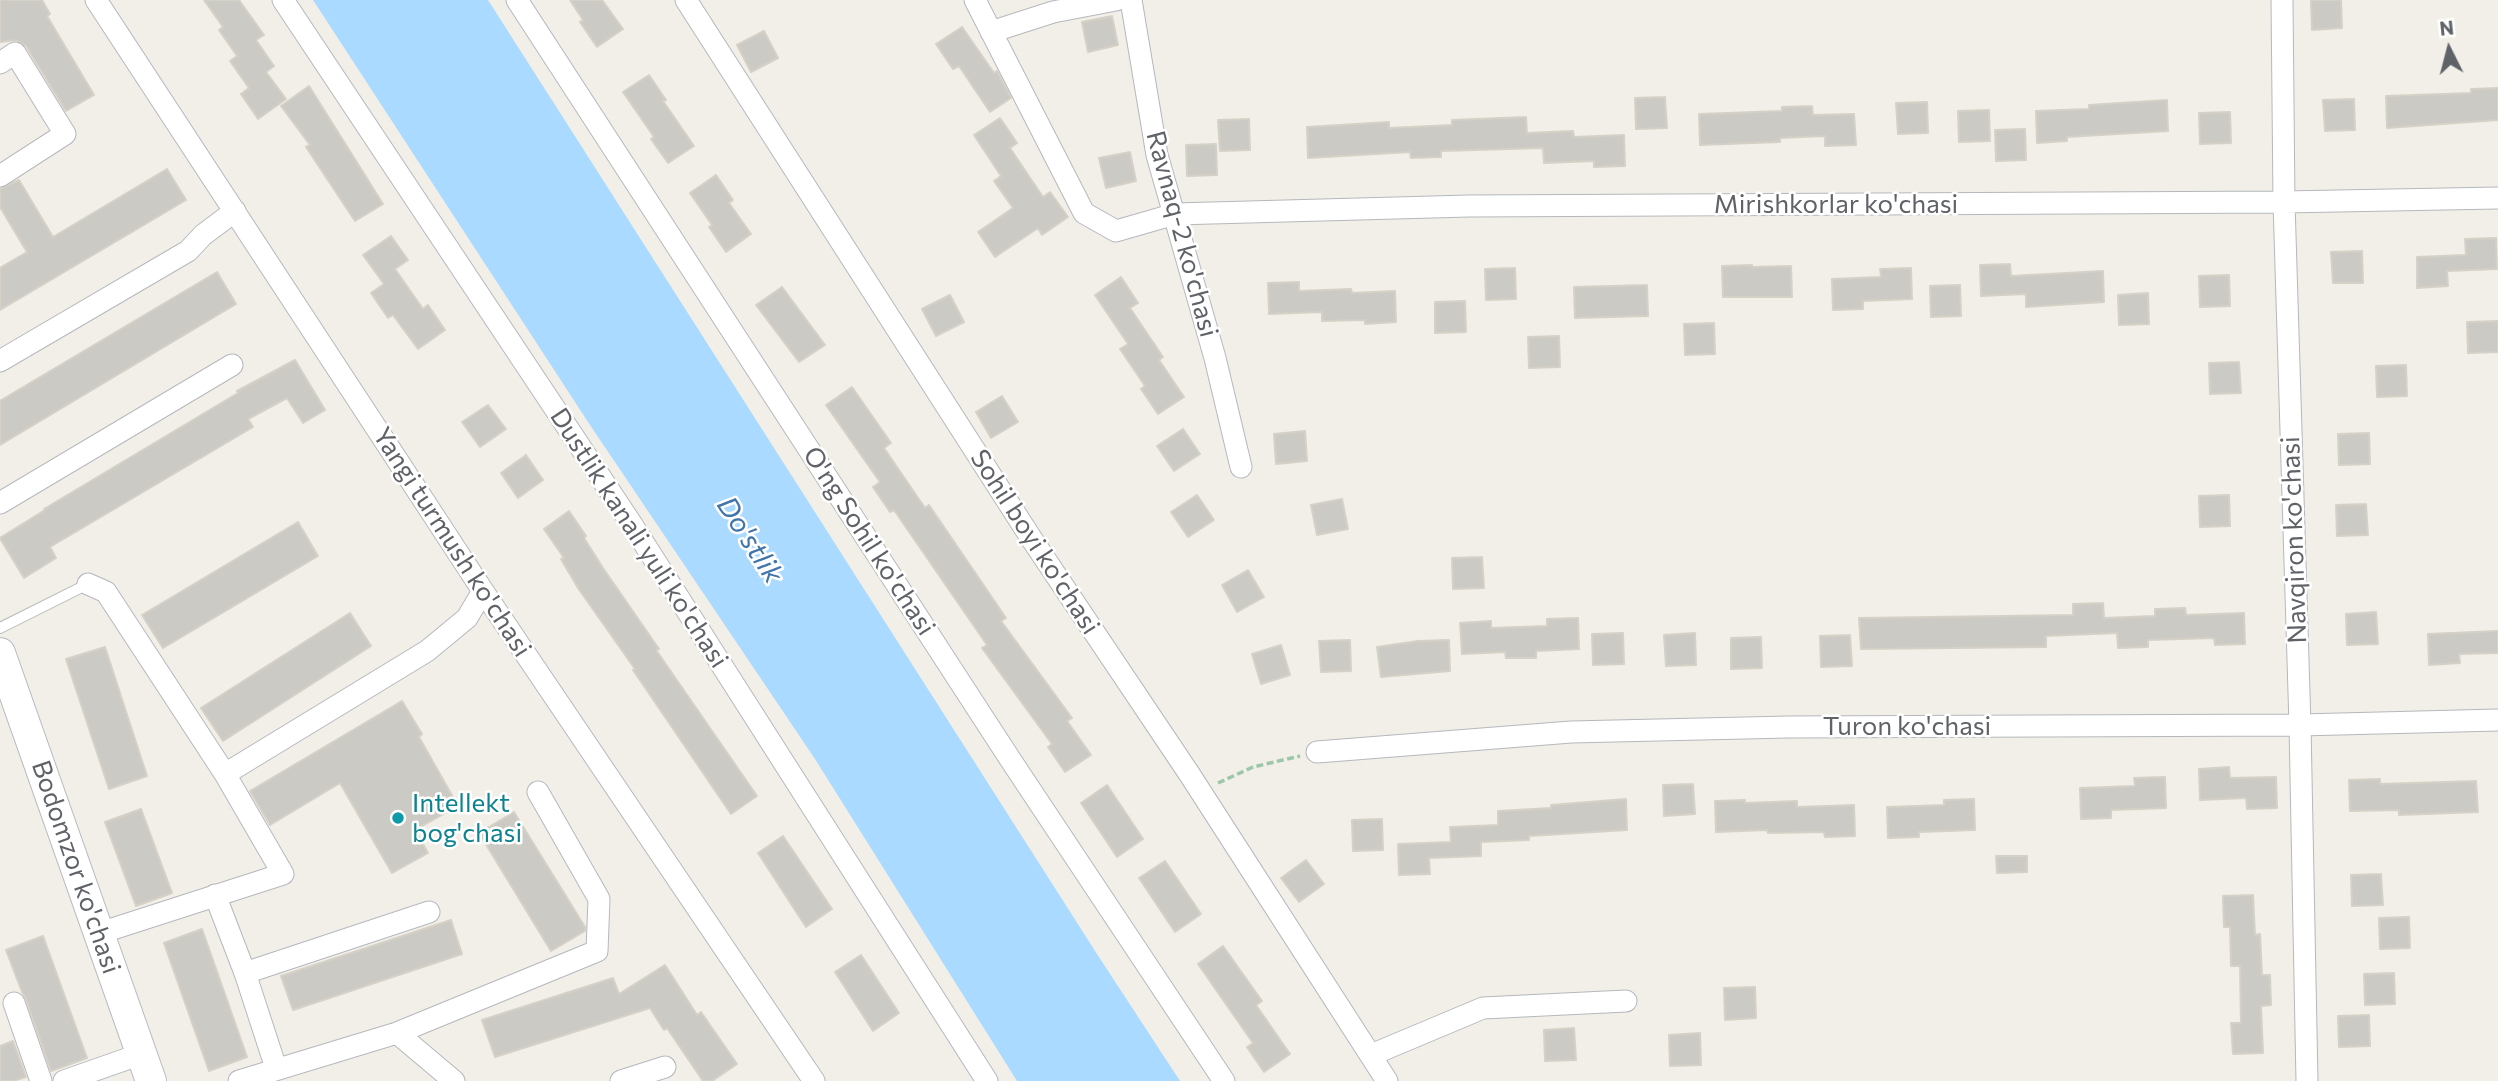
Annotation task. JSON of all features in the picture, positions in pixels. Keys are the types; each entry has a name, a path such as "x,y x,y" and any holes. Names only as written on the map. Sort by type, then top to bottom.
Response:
{"street":[{"name":"Yangi turmush ko'chasi","path":"96,0 483,591 814,1081"},
{"name":"Dustlik kanali yuli ko'chasi","path":"283,0 631,523 987,1081"},
{"name":"O'ng Sohil ko'chasi","path":"517,0 1010,759 1223,1081"},
{"name":"Sohil boyi ko'chasi","path":"686,0 1031,538 1200,790 1387,1081"},
{"name":"Mirishkorlar ko'chasi","path":"975,0 1084,213 1116,231 1175,214 1469,206 2284,202 2498,198"},
{"path":"991,32 1053,12 1116,0"},
{"name":"Ravnaq-2 ko'chasi","path":"1131,0 1157,155 1215,358 1241,467"},
{"name":"Navqiron ko'chasi","path":"2282,0 2284,202 2300,725 2307,1081"},
{"path":"0,63 15,53 65,134 0,176"},
{"path":"0,361 188,251 203,235 235,211"},
{"path":"0,503 232,365"},
{"path":"88,584 107,592 225,774 282,874 100,933"},
{"path":"225,774 427,651 467,618 483,591"},
{"name":"Bodomzor ko'chasi","path":"0,653 146,1068"},
{"name":"Turon ko'chasi","path":"1317,752 1571,732 1788,727 2300,725 2498,720"},
{"path":"239,1081 397,1032 597,951 599,898 538,792"},
{"path":"215,895 245,973 276,1068"},
{"path":"245,973 429,912"},
{"path":"1371,1055 1483,1008 1626,1001"},
{"path":"13,1003 41,1081"},
{"path":"397,1032 451,1079"},
{"path":"621,1081 665,1067"},
{"path":"64,1081 146,1068"}],"lane":[{"path":"0,628 88,584"}],"path":[{"path":"1200,790 1253,767 1317,752"}],"water":[{"name":"Do'stlik","path":"313,0 488,0 1180,1081 1017,1081 815,759 590,425"}],"building":[{"path":"0,0 42,0 50,14 47,16 94,95 66,111 26,46 16,40 0,42"},
{"path":"204,0 239,0 264,35 256,40 274,66 266,72 286,99 258,119 241,94 249,88 230,61 237,56 219,30 223,27"},
{"path":"570,0 602,0 623,29 597,47 580,22 583,20"},
{"path":"2311,0 2341,0 2342,28 2312,30"},
{"path":"1112,16 1118,45 1088,52 1082,22"},
{"path":"962,27 994,73 997,71 1011,98 990,112 959,66 953,69 936,44"},
{"path":"764,31 778,58 751,72 737,45"},
{"path":"649,75 694,146 668,163 623,92"},
{"path":"309,86 383,204 355,221 306,147 310,145 281,106"},
{"path":"2498,88 2498,120 2387,128 2386,96 2471,93 2471,89"},
{"path":"1665,97 1667,128 1636,129 1635,98"},
{"path":"2354,99 2355,130 2325,131 2323,100"},
{"path":"2167,100 2168,131 2067,137 2067,141 2037,143 2036,111 2089,109 2089,105"},
{"path":"1927,102 1928,133 1898,134 1896,103"},
{"path":"1812,106 1813,115 1854,114 1856,145 1825,146 1825,136 1780,138 1780,142 1700,145 1699,114 1782,111 1782,107"},
{"path":"1989,110 1990,141 1959,142 1958,111"},
{"path":"2230,112 2231,143 2200,144 2199,113"},
{"path":"1526,117 1527,133 1573,131 1574,137 1624,135 1625,166 1594,167 1594,161 1544,163 1543,148 1441,151 1441,157 1411,158 1410,152 1308,158 1307,127 1389,122 1389,128 1452,125 1452,120"},
{"path":"1000,118 1017,143 1010,148 1043,197 1050,192 1068,217 1042,235 1038,228 995,257 978,232 1013,208 994,181 1001,176 974,135"},
{"path":"1249,119 1250,150 1220,151 1218,120"},
{"path":"2025,129 2026,160 1996,161 1995,130"},
{"path":"1216,144 1217,175 1187,176 1186,145"},
{"path":"1130,152 1136,181 1106,188 1099,158"},
{"path":"167,169 186,200 0,310 0,268 27,252 0,207 0,189 19,180 53,237"},
{"path":"716,175 733,200 729,203 751,234 726,252 709,227 712,225 690,193"},
{"path":"391,236 408,260 395,269 423,309 428,305 445,330 418,349 393,315 388,318 371,293 384,284 363,255"},
{"path":"2496,238 2497,269 2447,271 2448,286 2417,288 2417,257 2466,255 2465,239"},
{"path":"2362,251 2363,283 2333,283 2331,252"},
{"path":"2010,264 2011,276 2103,271 2104,302 2026,307 2026,294 1981,296 1980,265"},
{"path":"1722,266 1791,266 1792,297 1723,297"},
{"path":"1515,268 1516,299 1486,300 1485,269"},
{"path":"1911,268 1912,299 1863,301 1863,309 1833,310 1832,279 1881,277 1880,269"},
{"path":"217,272 236,304 0,445 0,401"},
{"path":"2229,275 2230,306 2200,307 2199,276"},
{"path":"1121,277 1138,303 1130,308 1163,357 1159,360 1184,397 1158,414 1141,389 1145,386 1120,349 1128,344 1095,295"},
{"path":"1299,282 1299,291 1395,291 1396,322 1365,324 1365,320 1322,321 1322,312 1269,314 1268,283"},
{"path":"1647,285 1648,316 1575,318 1574,287"},
{"path":"1960,285 1961,316 1931,317 1930,286"},
{"path":"782,287 825,345 799,362 756,305"},
{"path":"2148,293 2149,324 2119,325 2118,295"},
{"path":"950,295 964,322 936,336 922,309"},
{"path":"1465,301 1466,332 1435,333 1435,302"},
{"path":"2498,321 2498,352 2468,353 2467,322"},
{"path":"1714,323 1715,354 1685,355 1684,324"},
{"path":"1559,336 1560,367 1529,368 1528,337"},
{"path":"295,360 325,410 303,423 287,398 248,419 253,427 50,547 56,558 24,578 0,538 238,393 237,391"},
{"path":"2239,362 2241,393 2210,394 2209,363"},
{"path":"2406,365 2407,396 2377,397 2376,366"},
{"path":"852,387 891,443 884,448 925,508 929,505 1006,618 1001,621 1072,718 1067,721 1091,755 1065,772 1048,747 1052,744 982,648 987,645 894,510 890,512 873,487 880,482 826,405"},
{"path":"1002,396 1018,422 991,438 976,412"},
{"path":"488,405 506,429 480,447 462,422"},
{"path":"1183,429 1200,454 1174,471 1157,446"},
{"path":"1305,431 1307,461 1276,464 1274,434"},
{"path":"2369,433 2370,464 2339,465 2338,434"},
{"path":"526,455 543,480 518,498 501,473"},
{"path":"1197,495 1214,520 1188,537 1171,512"},
{"path":"2229,495 2230,526 2200,527 2199,496"},
{"path":"1342,499 1348,529 1317,535 1311,505"},
{"path":"2366,504 2368,535 2337,536 2336,505"},
{"path":"569,511 603,568 659,649 656,650 757,796 731,814 578,588 561,559 564,558 544,529"},
{"path":"298,522 318,556 163,648 142,615"},
{"path":"1482,557 1484,588 1453,589 1452,558"},
{"path":"1248,570 1264,597 1237,612 1222,585"},
{"path":"2103,603 2104,618 2155,616 2155,609 2185,608 2186,615 2244,613 2245,644 2215,645 2214,638 2148,640 2148,647 2118,648 2117,633 2046,636 2046,647 1861,649 1859,618 2073,615 2073,604"},
{"path":"2376,612 2378,644 2347,645 2346,614"},
{"path":"350,613 371,646 223,741 201,708"},
{"path":"1578,618 1579,649 1536,651 1536,658 1506,658 1505,652 1462,654 1460,623 1491,621 1491,628 1547,626 1547,619"},
{"path":"2498,631 2498,653 2459,654 2460,663 2429,665 2428,634"},
{"path":"1623,633 1624,664 1593,665 1592,634"},
{"path":"1695,633 1696,665 1666,666 1664,635"},
{"path":"1850,635 1852,666 1821,667 1820,636"},
{"path":"1761,637 1762,668 1731,669 1731,638"},
{"path":"1350,640 1351,671 1321,672 1319,641"},
{"path":"1449,640 1450,671 1381,677 1377,647"},
{"path":"1281,645 1290,675 1261,684 1252,654"},
{"path":"105,647 147,776 109,789 66,659"},
{"path":"402,701 422,734 419,737 458,806 415,830 428,853 392,873 340,783 270,825 250,791"},
{"path":"2229,767 2230,778 2276,777 2277,808 2247,809 2246,798 2200,800 2199,769"},
{"path":"2165,777 2166,808 2111,810 2111,818 2081,819 2080,788 2135,786 2134,778"},
{"path":"2380,779 2380,784 2476,781 2478,812 2399,815 2399,810 2350,811 2349,780"},
{"path":"1693,784 1695,814 1664,816 1663,785"},
{"path":"1107,785 1143,839 1117,857 1081,803"},
{"path":"1626,799 1627,830 1481,842 1481,856 1429,858 1430,874 1399,875 1398,844 1451,842 1450,827 1498,825 1498,811"},
{"path":"1974,799 1975,830 1919,832 1919,837 1888,838 1887,807 1944,805 1944,800"},
{"path":"1745,800 1745,803 1797,801 1797,807 1854,805 1855,836 1825,837 1824,832 1768,833 1767,830 1716,832 1715,801"},
{"path":"141,809 172,893 136,906 105,822"},
{"path":"514,812 585,927 585,931 551,951 479,833"},
{"path":"1382,819 1383,850 1353,851 1352,820"},
{"path":"783,836 832,909 806,927 758,853"},
{"path":"1996,856 2027,856 2027,872 1997,873"},
{"path":"1306,860 1324,884 1299,902 1281,878"},
{"path":"1165,861 1201,914 1175,932 1139,878"},
{"path":"2381,874 2383,905 2352,906 2351,875"},
{"path":"2253,895 2255,935 2260,934 2262,975 2270,975 2271,1005 2261,1006 2263,1053 2233,1054 2231,1023 2241,1023 2240,966 2231,966 2230,927 2224,927 2223,896"},
{"path":"2409,917 2410,948 2380,949 2379,918"},
{"path":"451,920 462,954 293,1010 281,976"},
{"path":"202,929 247,1057 209,1071 164,943"},
{"path":"43,936 87,1058 51,1071 6,950"},
{"path":"1223,946 1262,1001 1256,1005 1290,1054 1264,1072 1247,1047 1253,1043 1198,964"},
{"path":"861,955 899,1013 873,1031 835,972"},
{"path":"665,965 697,1015 701,1012 737,1064 712,1081 703,1081 650,1008 495,1057 482,1020 613,978 619,994"},
{"path":"2394,973 2395,1004 2365,1005 2364,974"},
{"path":"1755,987 1756,1018 1725,1020 1724,988"},
{"path":"2369,1015 2370,1046 2339,1047 2338,1016"},
{"path":"1574,1028 1576,1060 1545,1061 1544,1030"},
{"path":"1700,1033 1701,1065 1670,1066 1669,1035"},
{"path":"13,1041 26,1077 0,1081 0,1046"}],"place":[{"name":"Intellekt bog'chasi","path":"398,818"}]}
